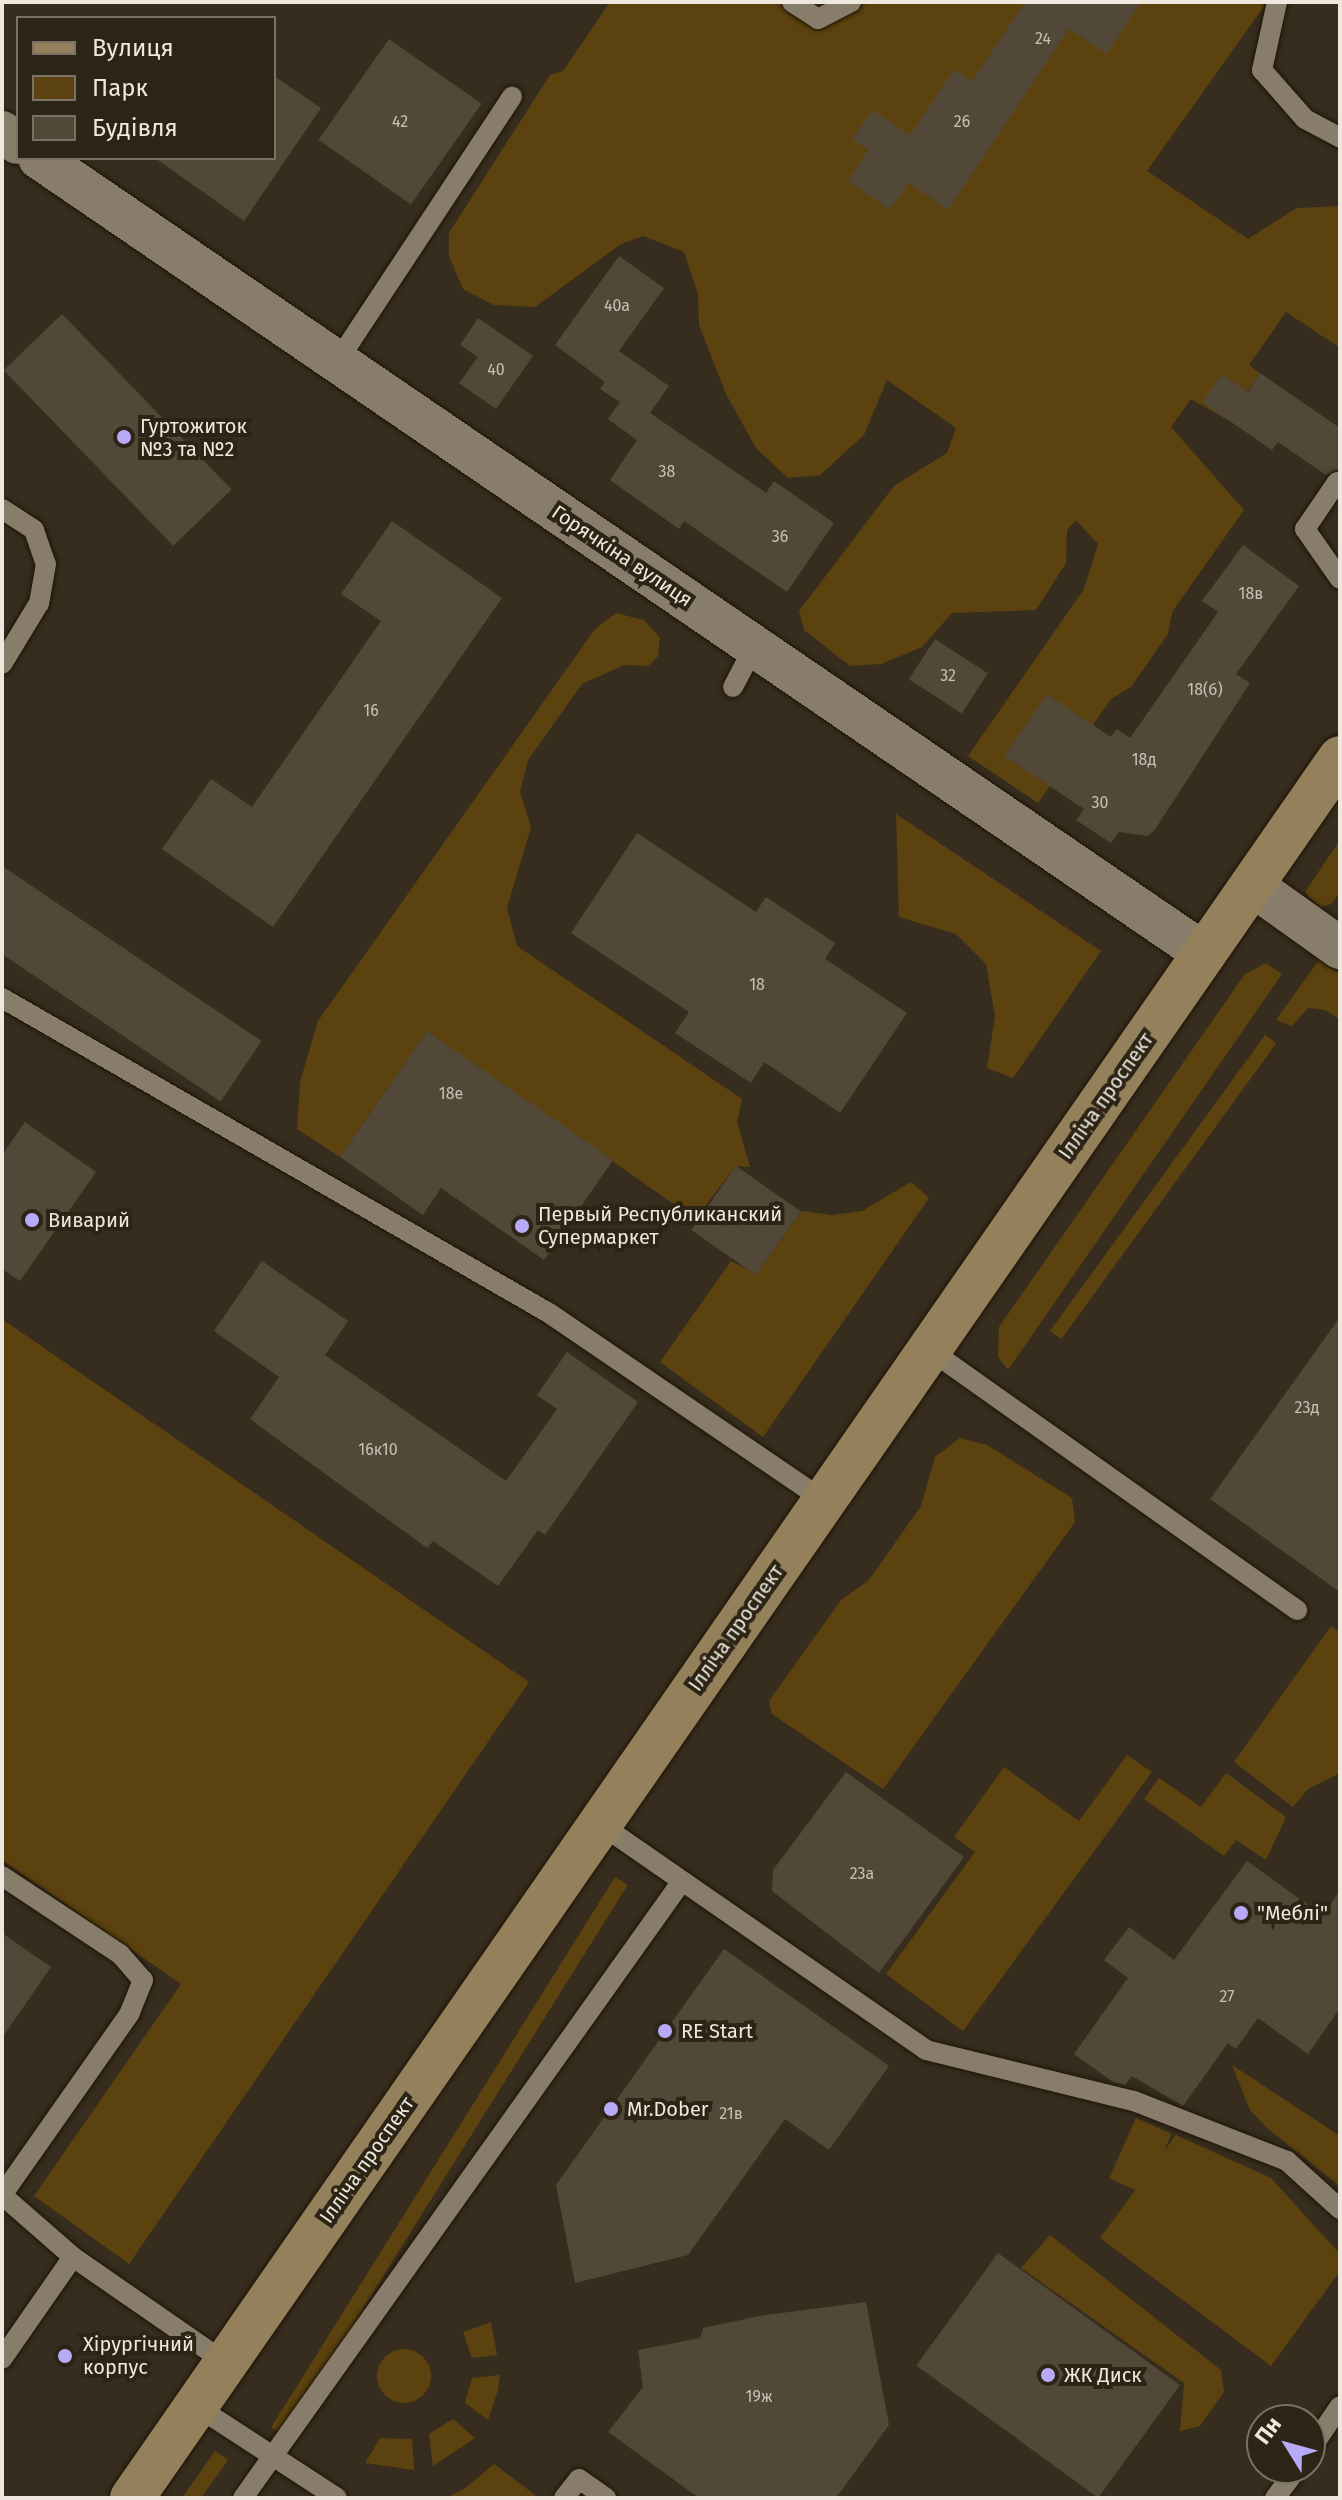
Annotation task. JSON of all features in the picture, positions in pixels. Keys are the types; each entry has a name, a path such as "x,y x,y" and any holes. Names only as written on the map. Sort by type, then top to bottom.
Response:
{"main road":[{"name":"Ілліча проспект","path":"132,2498 1340,758"}],"street":[{"name":"Горячкіна вулиця","path":"42,160 1205,954"},
{"path":"1253,886 1340,948"}],"lane":[{"path":"792,2 818,19 851,2"},
{"path":"1277,2 1262,70 1305,119 1340,138"},
{"path":"337,362 512,97"},
{"path":"1337,482 1305,529 1340,579"},
{"path":"2,509 34,530 46,564 39,603 2,664"},
{"path":"733,687 754,647"},
{"path":"2,998 549,1313 825,1501"},
{"path":"930,1350 1297,1610"},
{"path":"600,1824 926,2050 1134,2101 1287,2161 1340,2209"},
{"path":"2,1876 120,1954 143,1980 130,2013 2,2195 73,2257 226,2363"},
{"path":"243,2498 682,1881"},
{"path":"2,2359 73,2257"},
{"path":"196,2406 337,2498"},
{"path":"1326,2427 1340,2406"},
{"path":"564,2498 579,2479 606,2498"}],"green space":[{"path":"610,2 1267,2 1147,171 1248,239 1297,208 1340,206 1340,348 1286,312 1249,365 1260,373 1228,420 1191,399 1171,427 1244,510 1172,612 1168,634 1131,687 1111,699 1038,803 968,756 1084,589 1098,544 1076,520 1067,530 1066,563 1036,610 952,613 922,647 881,664 850,666 804,630 799,611 894,486 947,453 956,428 887,380 864,435 820,475 788,478 756,448 726,394 699,325 698,294 684,252 643,236 621,244 535,307 494,305 463,289 449,256 449,233 550,75 563,71"},
{"path":"616,613 644,620 660,638 658,656 648,666 624,665 582,684 528,760 520,792 531,827 507,908 517,946 742,1099 737,1122 750,1167 736,1166 695,1219 427,1031 340,1157 297,1129 300,1082 318,1021 595,629"},
{"path":"896,814 1101,951 1013,1078 987,1068 995,1016 986,964 956,934 899,917"},
{"path":"1340,840 1340,892 1332,903 1320,908 1305,892"},
{"path":"1319,960 1340,974 1340,1020 1325,1010 1308,1008 1292,1026 1276,1020"},
{"path":"1266,963 1282,974 1008,1370 998,1357 999,1327 1245,974"},
{"path":"1265,1035 1276,1043 1061,1339 1050,1331"},
{"path":"911,1182 929,1198 763,1437 660,1362 731,1261 757,1274 801,1211 832,1215 862,1211"},
{"path":"2,1319 529,1682 129,2264 34,2196 181,1984 2,1860"},
{"path":"960,1438 987,1445 1072,1498 1075,1522 883,1789 772,1714 769,1701 841,1600 869,1580 921,1506 935,1457"},
{"path":"1331,1626 1340,1633 1340,1773 1308,1789 1293,1807 1234,1762"},
{"path":"1127,1755 1152,1772 963,2031 886,1974 975,1852 954,1837 1004,1767 1079,1821"},
{"path":"1226,1773 1286,1817 1266,1860 1236,1840 1224,1856 1144,1799 1159,1778 1201,1807"},
{"path":"615,1877 628,1885 284,2435 271,2427"},
{"path":"1232,2065 1340,2136 1340,2186 1266,2127 1250,2110"},
{"path":"1136,2118 1172,2134 1145,2194 1109,2178"},
{"path":"1176,2135 1271,2178 1340,2254 1340,2271 1271,2366 1100,2238"},
{"path":"1050,2235 1221,2370 1224,2392 1200,2426 1180,2431 1184,2383 1021,2268"},
{"path":"491,2322 497,2355 472,2358 463,2332"},
{"path":"404,2349 423,2357 431,2376 423,2395 404,2403 385,2395 377,2376 385,2357"},
{"path":"500,2375 488,2420 465,2403 472,2378"},
{"path":"453,2419 475,2438 433,2466 429,2434"},
{"path":"380,2438 412,2439 414,2470 365,2463"},
{"path":"215,2451 228,2460 201,2498 182,2498"},
{"path":"494,2464 539,2498 445,2498 464,2489"}],"building":[{"path":"1025,2 1141,2 1107,54 1069,29 948,210 909,183 890,210 848,181 868,150 852,139 873,110 910,135 954,69 972,81"},
{"path":"389,39 482,104 411,205 318,140"},
{"path":"276,77 321,108 244,221 158,160 276,160"},
{"path":"619,256 664,288 619,351 669,386 650,413 766,493 774,481 834,523 787,592 684,521 679,529 610,480 637,440 608,419 620,402 600,389 605,382 555,345"},
{"name":"Гуртожиток №3 та №2","path":"62,314 231,490 173,546 4,370"},
{"path":"478,318 533,356 496,409 459,383 478,357 460,345"},
{"path":"1260,373 1340,428 1340,470 1326,475 1278,442 1272,450 1202,402 1222,374 1248,392"},
{"path":"392,521 502,598 273,927 162,849 211,779 252,807 381,621 341,594"},
{"path":"1243,545 1299,586 1236,674 1250,683 1156,828 1148,836 1119,832 1111,843 1076,820 1084,809 1004,756 1047,694 1111,737 1117,729 1130,738 1218,612 1202,601"},
{"path":"935,639 988,673 962,714 909,679"},
{"path":"637,833 756,912 766,897 835,943 825,959 907,1013 840,1113 764,1062 751,1083 675,1033 689,1012 571,933"},
{"path":"2,866 261,1041 221,1102 2,954"},
{"path":"427,1031 613,1160 544,1260 441,1188 423,1215 340,1157"},
{"name":"Виварий","path":"25,1122 96,1172 20,1281 2,1269 2,1155"},
{"path":"736,1166 801,1211 756,1275 691,1230"},
{"path":"262,1261 348,1321 325,1355 506,1481 557,1409 537,1395 567,1352 638,1402 545,1535 538,1530 498,1586 433,1541 427,1548 250,1419 279,1377 214,1331"},
{"path":"1340,1317 1340,1592 1210,1499"},
{"path":"846,1772 964,1857 879,1973 772,1891 773,1870"},
{"path":"1247,1861 1322,1915 1340,1891 1340,2008 1308,2054 1258,2018 1236,2049 1228,2043 1183,2106 1132,2076 1125,2085 1113,2082 1074,2054 1128,1978 1104,1960 1129,1927 1174,1960"},
{"path":"2,1933 51,1967 2,2038"},
{"path":"724,1949 889,2066 829,2150 785,2119 688,2255 575,2283 556,2185"},
{"name":"ЖК Диск","path":"998,2253 1180,2385 1098,2498 916,2365"},
{"path":"866,2302 889,2425 836,2498 699,2498 608,2432 643,2387 638,2350 700,2338 703,2328 759,2316"}],"place":[{"name":"Гуртожиток №3 та №2","path":"124,437"},
{"name":"Виварий","path":"32,1220"},
{"name":"Первый Республиканский Супермаркет","path":"522,1226"},
{"name":"\"Меблі\"","path":"1241,1913"},
{"name":"RE Start","path":"665,2031"},
{"name":"Mr.Dober","path":"611,2109"},
{"name":"Хірургічний корпус","path":"65,2356"},
{"name":"ЖК Диск","path":"1048,2375"}]}
